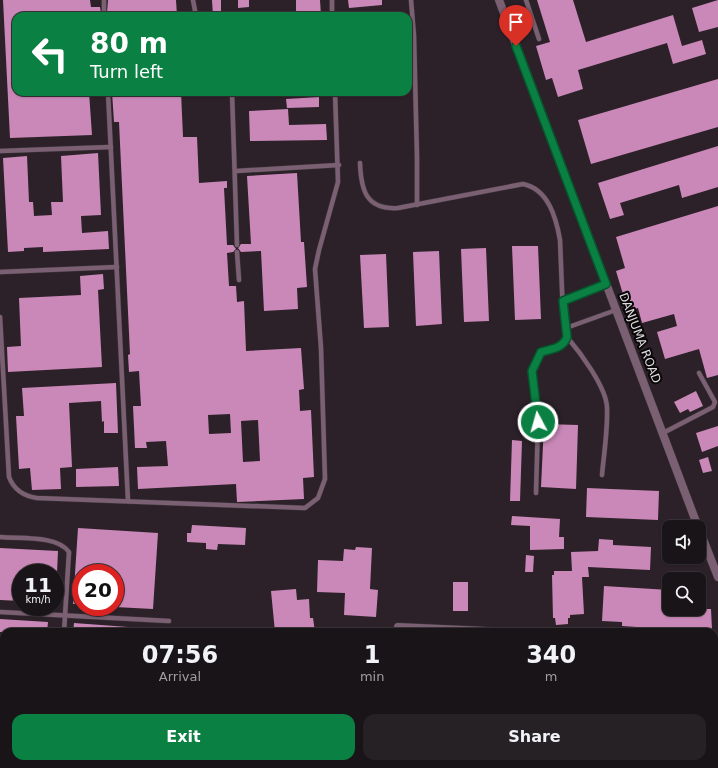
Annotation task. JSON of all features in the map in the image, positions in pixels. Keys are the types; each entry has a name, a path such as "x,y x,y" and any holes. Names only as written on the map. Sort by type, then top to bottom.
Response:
{"street":[{"name":"DANJUMA ROAD","path":"499,0 696,520"},
{"name":"DANJUMA ROAD","path":"706,546 718,577"},
{"path":"398,627 415,628"}],"lane":[{"path":"104,0 104,11"},
{"path":"194,0 196,12"},
{"path":"332,0 332,12"},
{"path":"411,0 414,36 417,205"},
{"path":"526,0 539,39"},
{"path":"108,96 128,501"},
{"path":"232,96 236,171 237,245"},
{"path":"0,317 9,477 12,485 19,492 32,497 290,509 305,508 318,498 325,479 321,348 316,269 319,250 338,182 339,165 335,96"},
{"path":"0,152 111,147"},
{"path":"360,163 361,183 365,194 373,203 388,209 417,205 511,185 531,186 540,191 548,203 558,229 567,337 586,362 599,384 607,405 602,475"},
{"path":"236,171 339,165"},
{"path":"237,252 239,280"},
{"path":"0,272 116,267"},
{"path":"563,301 606,284"},
{"path":"566,328 616,310"},
{"path":"536,493 538,422 532,371 541,352 557,348 565,342 567,337"},
{"path":"663,433 712,407 715,402 699,373"},
{"path":"0,537 53,541 65,547 69,552 70,559 64,628"},
{"path":"0,612 169,621"}],"shaded area":[{"path":"0,0 718,0 718,628 0,628"}],"building":[{"path":"3,0 90,0 91,7 100,7 101,12 12,12 12,96 89,96 92,135 10,138"},
{"path":"108,0 176,0 177,12 107,12"},
{"path":"212,0 221,0 221,12 213,12"},
{"path":"238,0 249,0 249,7 238,8"},
{"path":"296,0 320,0 321,12 296,12"},
{"path":"348,0 382,0 382,5 349,8"},
{"path":"537,0 573,0 586,42 673,15 682,46 702,40 706,54 673,64 667,43 578,70 583,89 558,97 552,78 546,80 536,46 550,42"},
{"path":"718,0 718,27 699,32 692,8"},
{"path":"718,79 718,127 591,164 578,120"},
{"path":"112,96 181,96 183,137 197,137 199,183 227,181 227,188 224,188 227,245 233,245 236,249 233,252 227,253 229,286 236,286 237,302 244,301 246,351 301,348 304,389 299,390 300,411 311,410 314,477 303,478 304,499 237,502 236,484 138,489 137,467 168,466 166,441 146,442 147,448 135,448 133,406 141,406 139,371 129,372 128,355 130,354 119,122 114,122","holes":["230,414 231,433 209,434 208,415","258,420 260,461 243,462 241,421"]},
{"path":"319,97 319,107 287,108 286,99"},
{"path":"288,109 289,125 326,124 327,140 250,141 249,111"},
{"path":"718,146 718,187 682,198 679,185 620,203 624,215 610,219 598,183"},
{"path":"98,153 101,215 81,216 82,233 108,231 109,249 43,252 43,247 24,248 24,251 8,252 3,158 27,156 29,202 33,202 34,216 52,215 51,202 63,202 61,156"},
{"path":"297,173 301,242 304,242 307,287 297,288 298,309 264,311 261,251 241,252 238,248 241,244 251,244 247,176"},
{"path":"718,206 718,375 707,378 699,349 665,359 657,332 677,326 674,314 642,323 638,308 628,311 616,271 625,268 616,237"},
{"path":"512,246 538,246 541,319 515,320"},
{"path":"486,248 489,321 464,322 461,249"},
{"path":"439,251 442,324 416,326 413,252"},
{"path":"386,254 389,327 364,328 360,255"},
{"path":"103,274 104,289 98,290 102,367 8,372 7,347 21,346 19,298 81,295 80,276"},
{"path":"116,383 118,433 104,433 101,401 69,403 72,467 60,468 61,489 32,490 30,468 19,469 16,416 24,416 22,388"},
{"path":"696,391 703,406 690,412 688,409 680,413 674,402"},
{"path":"544,424 578,425 576,489 541,487"},
{"path":"718,426 718,446 702,452 696,433"},
{"path":"512,440 522,441 520,501 510,501"},
{"path":"708,457 712,471 703,473 699,460"},
{"path":"118,467 119,486 76,487 76,469"},
{"path":"587,488 659,491 658,520 586,517"},
{"path":"512,516 560,519 559,537 564,537 564,549 530,550 530,526 511,525"},
{"path":"192,525 246,528 245,545 218,544 217,550 206,549 206,543 187,542 187,533 191,533"},
{"path":"78,528 158,533 153,609 124,607 124,564 76,564"},
{"path":"599,539 613,540 613,545 651,547 650,570 588,567 589,577 582,577 584,614 570,615 570,618 568,618 568,624 556,625 555,618 553,618 552,575 554,575 554,571 572,571 571,552 598,551"},
{"path":"356,547 372,548 370,589 378,590 376,617 344,615 345,593 317,592 318,560 343,561 344,549 355,550"},
{"path":"0,548 58,551 57,564 12,564 12,601 0,600"},
{"path":"526,555 534,556 533,572 525,572"},
{"path":"453,582 468,582 468,611 453,611"},
{"path":"604,586 662,590 662,616 706,616 706,609 711,609 712,628 652,628 622,626 622,622 602,621"},
{"path":"296,589 297,600 309,599 310,618 313,618 314,628 275,628 271,591"},
{"path":"0,619 48,622 47,628 0,628"},
{"path":"74,623 128,627 128,628 73,628"}],"route":[{"path":"516,46 606,284 563,301 563,315 567,337 565,342 557,348 541,352 538,355 532,371 538,422"}]}
